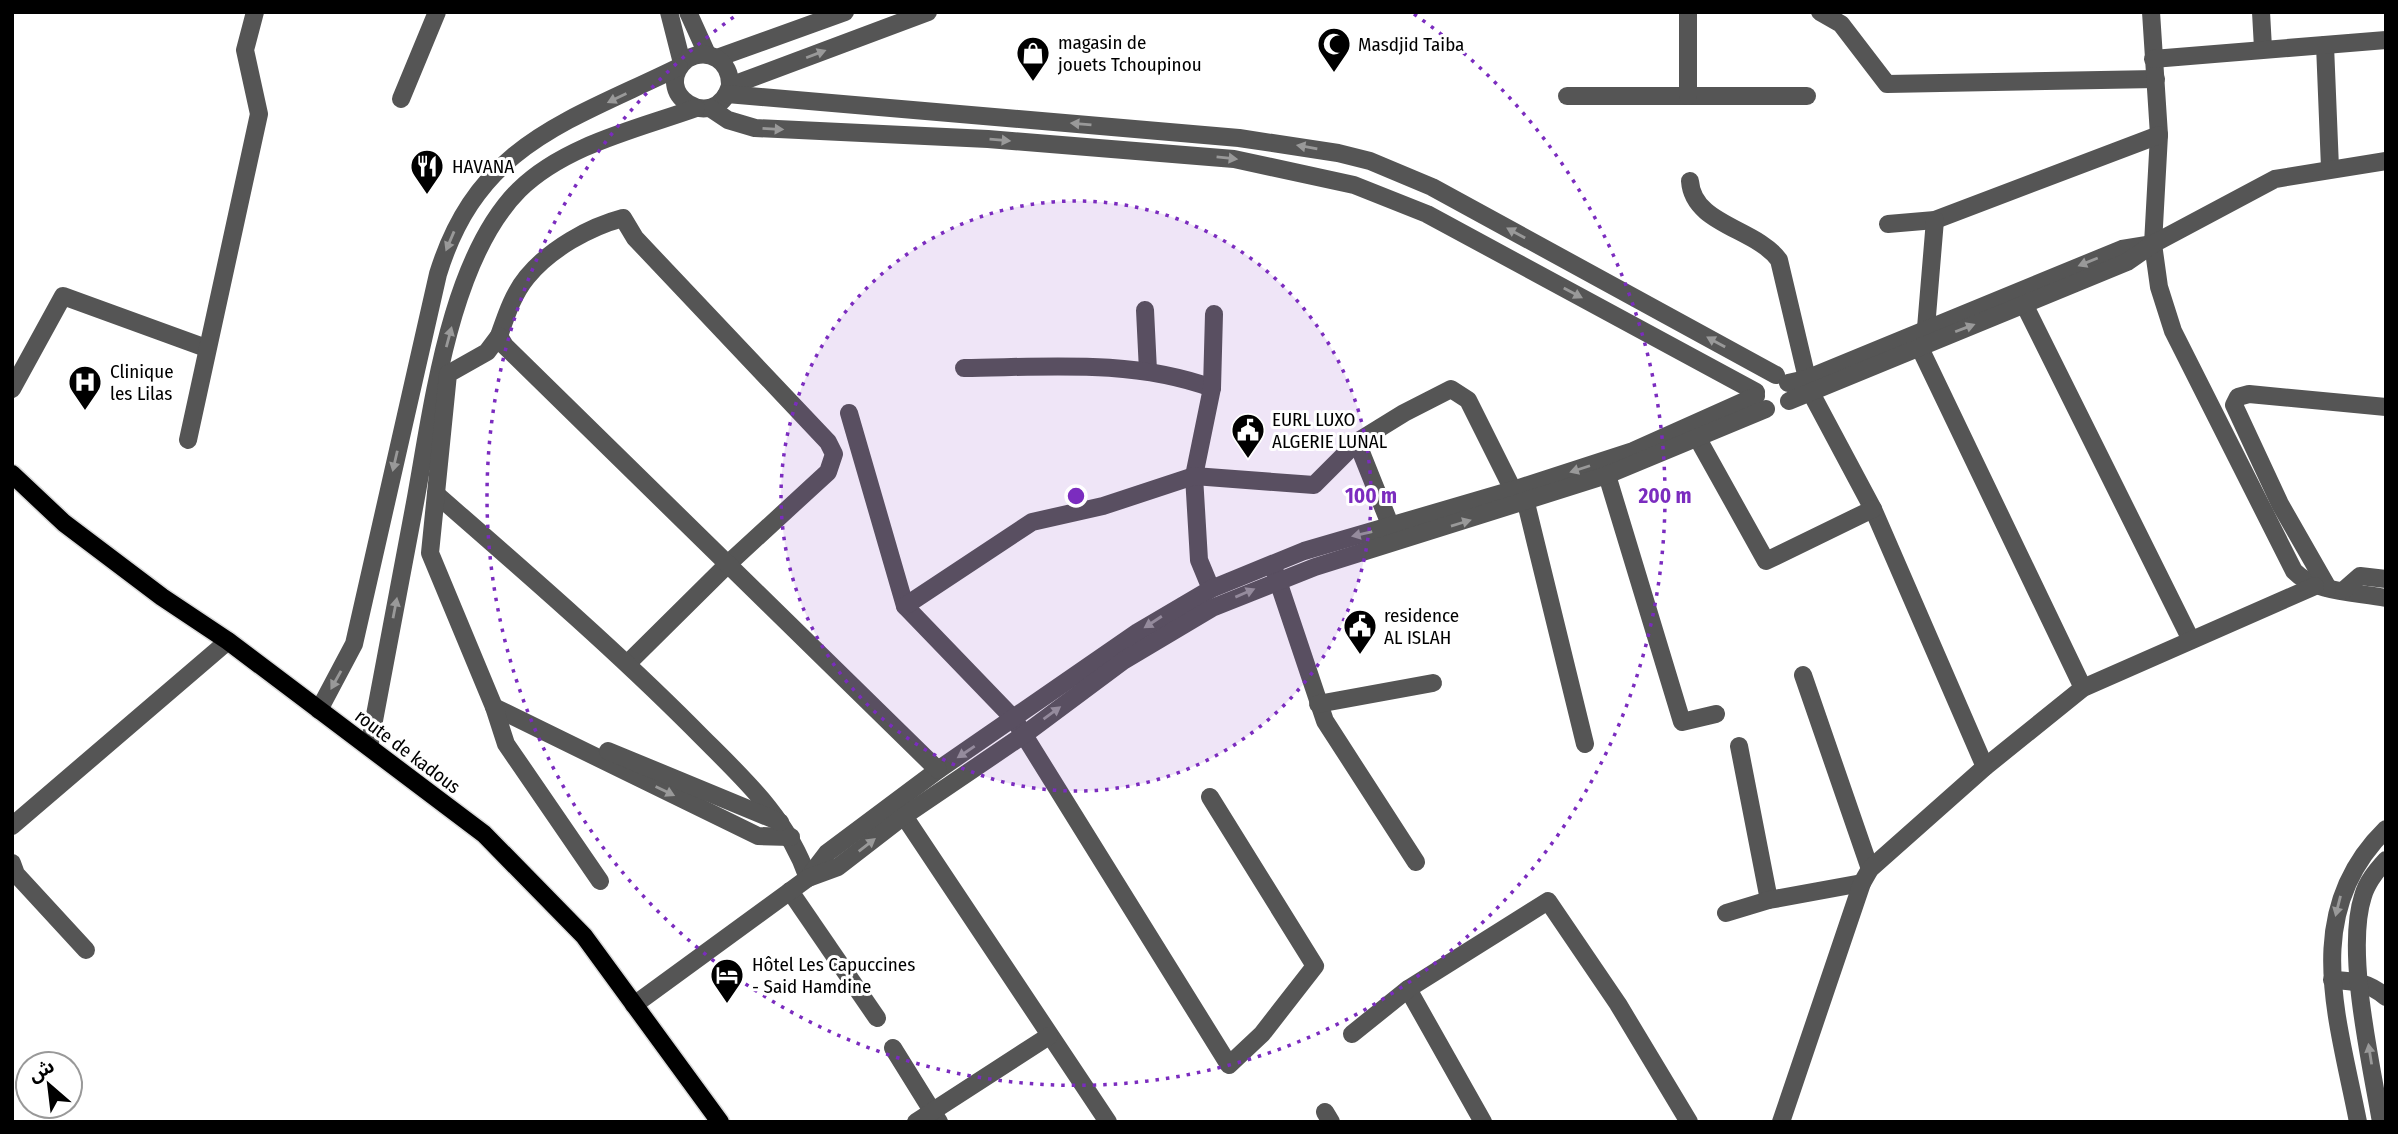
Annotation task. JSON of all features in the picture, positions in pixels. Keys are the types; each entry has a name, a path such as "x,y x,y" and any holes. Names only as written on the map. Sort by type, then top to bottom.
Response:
{"main road":[{"name":"route de kadous","path":"12,474 64,523 162,597 228,641 484,834 584,936 720,1122"}],"street":[{"path":"188,440 259,114 245,50 255,12"},
{"path":"401,99 437,12"},
{"path":"669,12 680,65 675,84 677,92 681,99 728,120 755,128 988,139 1234,159 1354,184 1427,214 1777,410 1784,386"},
{"path":"688,12 712,56 729,73 728,90"},
{"path":"319,710 354,644 438,274 449,238 474,195 521,148 680,65 693,55 712,56 845,12"},
{"path":"369,747 441,367 459,298 476,256 496,220 519,190 552,165 585,149 703,108 728,90 929,12"},
{"path":"1688,12 1688,96"},
{"path":"1820,12 1841,24 1887,84 2156,79"},
{"path":"2151,12 2159,135 2153,244 2159,288 2173,331 2286,558 2303,580 2329,588 2386,598"},
{"path":"2261,12 2263,48"},
{"path":"2153,59 2386,40"},
{"path":"2325,45 2330,168"},
{"path":"728,90 1239,138 1338,153 1370,161 1432,187 1784,386"},
{"path":"1567,96 1807,96"},
{"path":"1888,224 1935,220 2159,135"},
{"path":"808,878 827,853 939,770 1019,727 1152,642 1275,572 1343,538 1607,475 1698,439 1759,399 1764,377 1784,386 1808,385 2025,306 2134,259 2153,244 2275,179 2330,168 2386,162"},
{"path":"1690,181 1693,198 1704,211 1766,245 1779,260 1808,385 1873,509 1985,767"},
{"path":"600,881 506,744 494,707 430,552 448,374 487,352 499,336 513,298 527,276 564,246 600,224 623,218 635,238 828,442 834,454 828,472 729,563 628,663"},
{"path":"1926,328 1935,220"},
{"path":"1808,385 1926,328 2122,249 2153,244"},
{"path":"12,388 63,296 206,348"},
{"path":"2025,306 2191,640"},
{"path":"1145,310 1148,371"},
{"path":"1212,589 1199,560 1194,477 1212,388 1213,314"},
{"path":"499,336 505,346 729,563 919,754 939,770"},
{"path":"1919,346 2083,688"},
{"path":"964,368 1110,365 1148,371 1212,388"},
{"path":"905,606 1032,522 1102,506 1194,477 1314,485 1357,442 1404,412 1451,389 1468,400 1519,497 1585,744"},
{"path":"2329,588 2280,504 2234,405 2238,397 2249,394 2386,407"},
{"path":"634,1005 808,878 838,867 1138,632 1212,589 1519,497 1759,399"},
{"path":"849,413 905,606 1019,727 1230,1065 1262,1034 1315,966 1210,797"},
{"path":"1698,439 1766,561 1873,509"},
{"path":"1357,442 1391,527"},
{"path":"1607,475 1682,722 1716,714"},
{"path":"436,494 628,663 765,801 787,830 808,878"},
{"path":"1275,572 1318,704 1333,736 1416,862"},
{"path":"1781,1122 1866,876 1985,767 2083,688 2191,640 2360,576 2386,579"},
{"path":"12,826 228,641"},
{"path":"1803,675 1866,876"},
{"path":"1318,704 1433,683"},
{"path":"494,707 728,798 787,830"},
{"path":"1739,746 1769,900"},
{"path":"904,816 1108,1122"},
{"path":"2358,1122 2332,980 2335,917 2342,890 2356,864 2386,829"},
{"path":"12,863 16,874 86,950"},
{"path":"2356,864 2380,867 2363,894 2358,914 2356,946 2381,1122"},
{"path":"1726,913 1866,876"},
{"path":"790,891 877,1018"},
{"path":"1352,1034 1408,989 1548,901 1618,1004 1689,1122"},
{"path":"2332,980 2360,981 2371,985 2386,997"},
{"path":"1408,989 1483,1122"},
{"path":"916,1122 936,1117 1049,1036"},
{"path":"893,1048 936,1117"}],"place":[{"name":"Masdjid Taiba","path":"1334,74"},
{"name":"magasin de jouets Tchoupinou","path":"1033,83"},
{"name":"HAVANA","path":"427,196"},
{"name":"Clinique les Lilas","path":"85,412"},
{"name":"EURL LUXO ALGERIE LUNAL","path":"1248,460"},
{"name":"residence AL ISLAH","path":"1360,656"},
{"name":"Hôtel Les Capuccines - Said Hamdine","path":"727,1005"}]}
